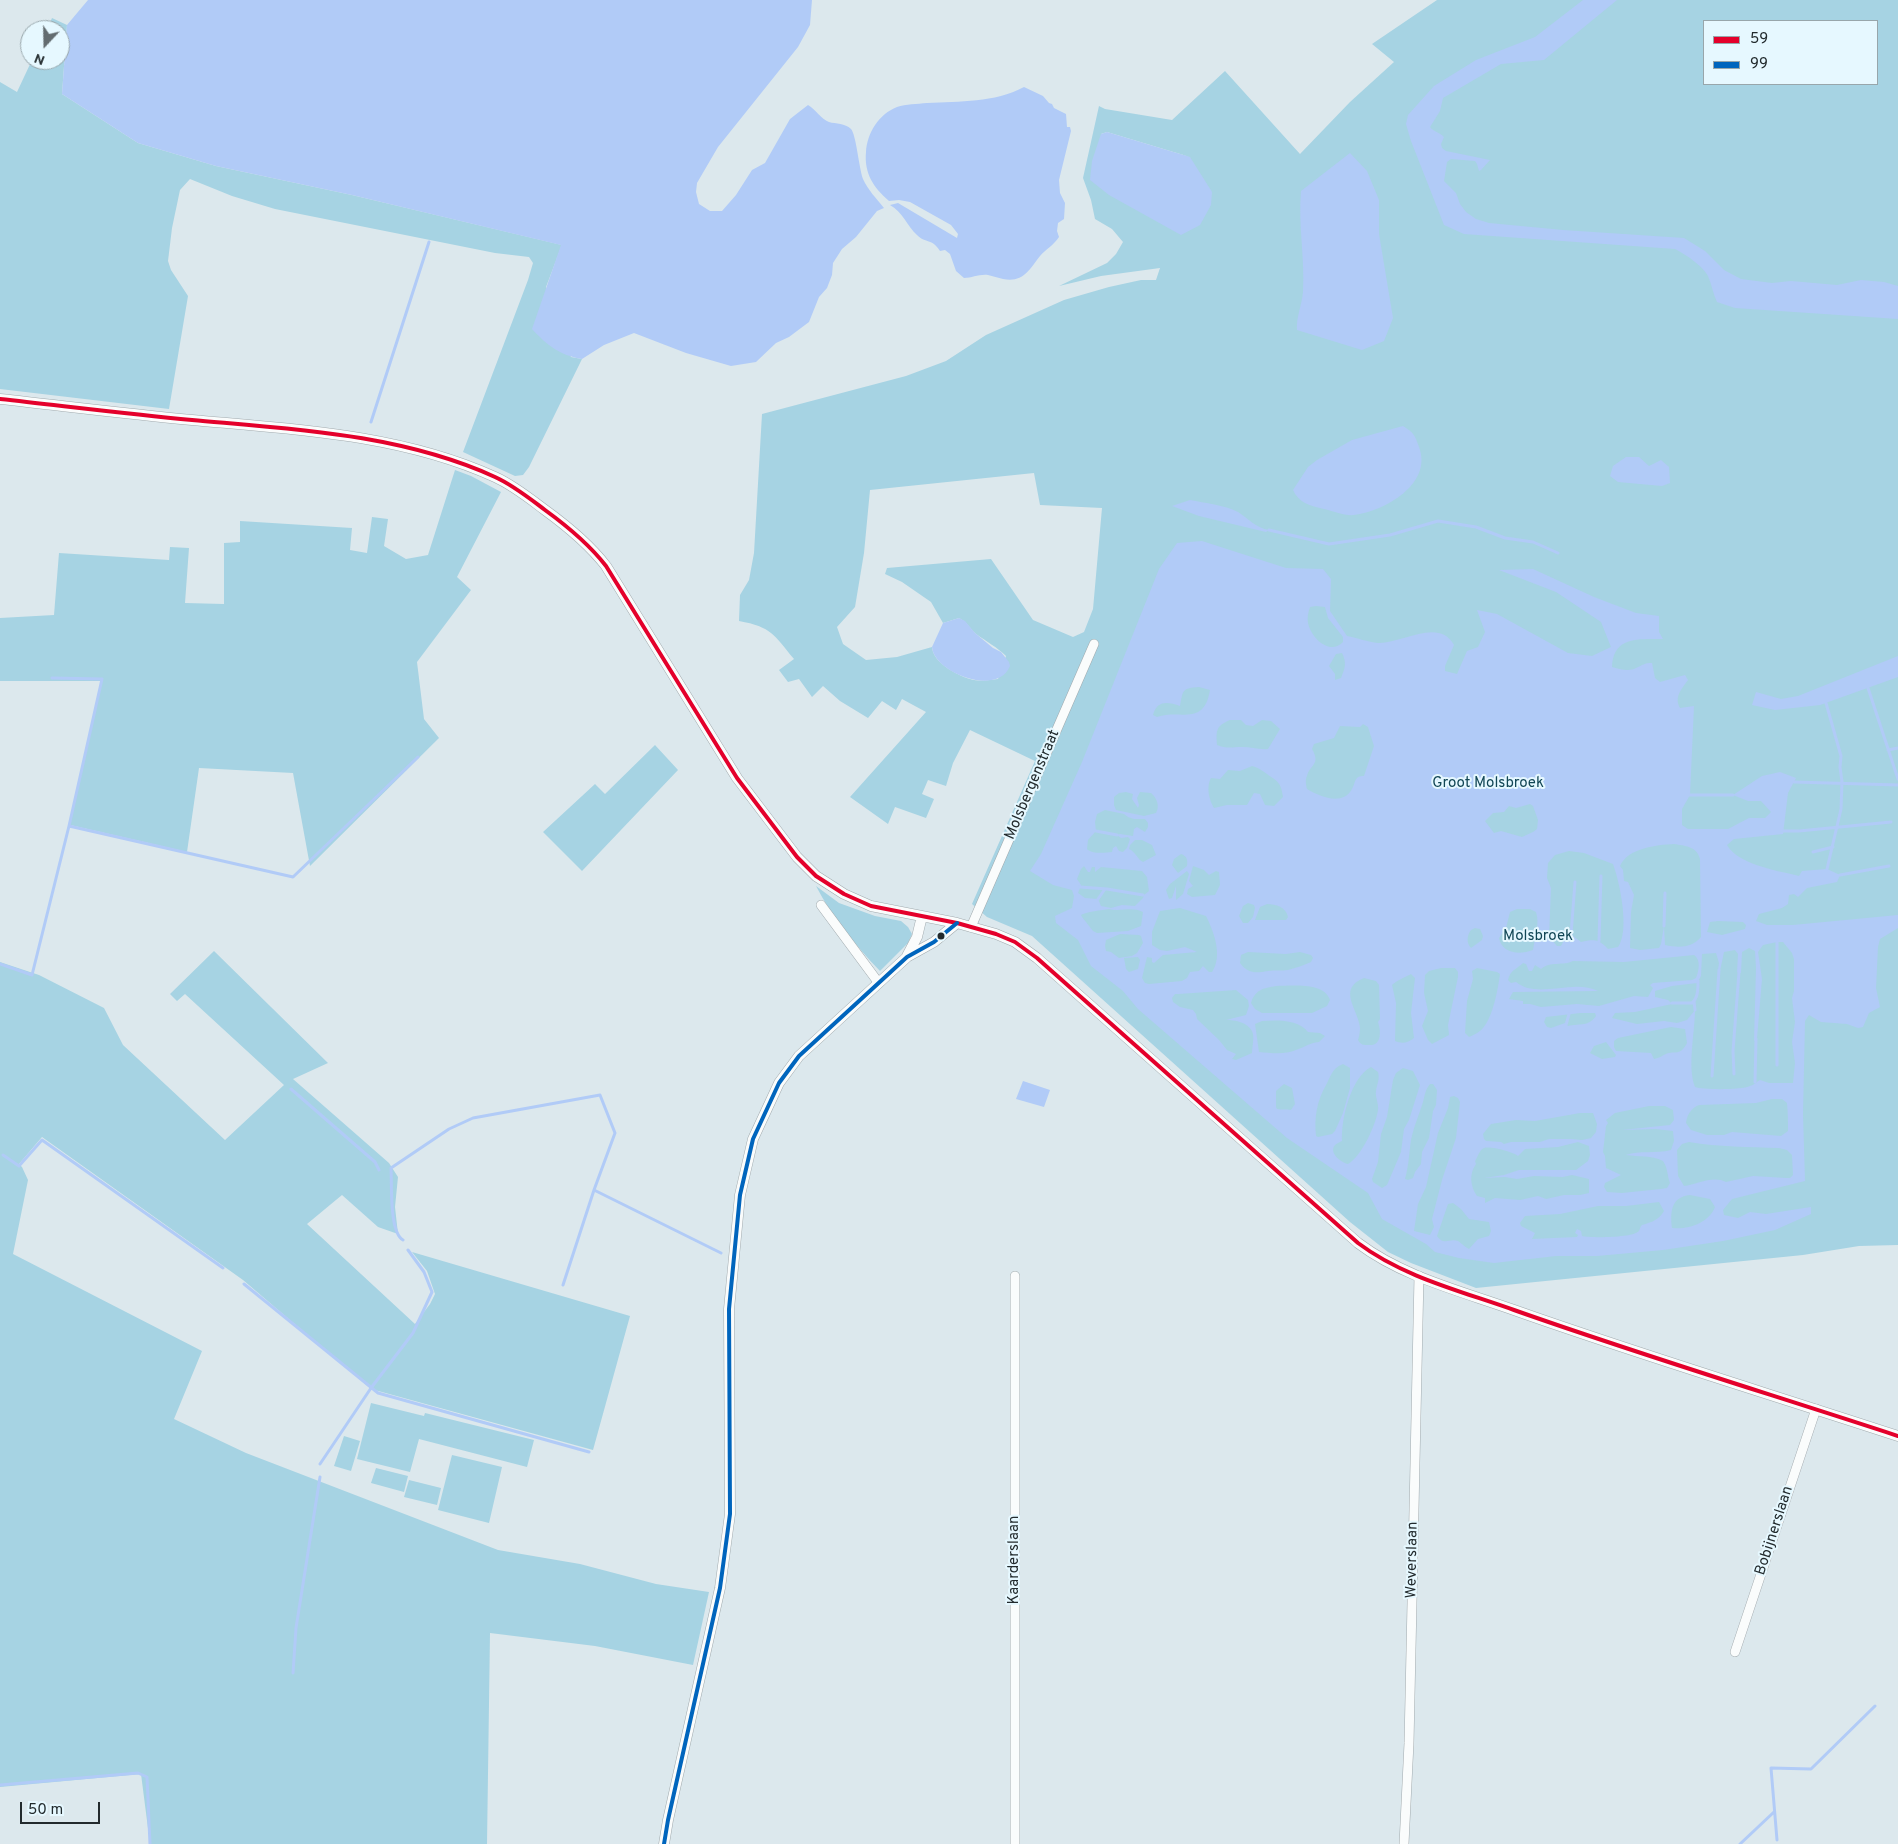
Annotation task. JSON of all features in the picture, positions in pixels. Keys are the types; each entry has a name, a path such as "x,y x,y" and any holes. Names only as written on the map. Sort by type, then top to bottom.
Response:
{"street":[{"path":"0,399 346,436 421,451 457,461 496,477 518,490 562,522 606,566 737,778 797,857 816,876 844,894 871,906 957,923 996,934 1015,942 1037,958 1358,1243 1376,1256 1419,1276 1567,1329 1898,1436"},
{"name":"Molsbergenstraat","path":"971,927 1094,644"},
{"path":"821,905 878,982"},
{"path":"907,957 917,938 922,916"},
{"path":"664,1844 720,1588 730,1514 729,1309 740,1195 753,1139 779,1083 799,1056 907,957 934,942 957,923"},
{"name":"Kaarderslaan","path":"1015,1276 1015,1844"},
{"name":"Weverslaan","path":"1404,1844 1409,1743 1419,1276"},
{"name":"Bobijnerslaan","path":"1735,1652 1816,1409"}],"green space":[{"name":"Groot Molsbroek","path":"1437,0 1898,0 1898,1245 1859,1246 1803,1255 1476,1288 1388,1252 1350,1222 1032,936 987,917 972,904 1035,761 970,730 953,763 946,786 928,780 922,794 934,799 926,818 895,807 888,824 850,797 926,712 902,699 896,710 882,701 868,718 840,701 823,686 812,697 799,679 788,682 779,670 794,659 777,638 766,629 739,621 740,595 749,580 754,553 762,414 906,376 946,361 986,335 1064,300 1141,280 1156,280 1160,268 1101,276 1059,286 1107,263 1116,254 1123,242 1112,229 1095,219 1083,178 1099,106 1105,109 1172,120 1225,71 1300,154 1350,102 1394,62 1372,44","holes":["1107,132 1190,157 1101,134","1034,473 1040,505 1102,508 1093,609 1084,632 1073,637 1033,620 991,559 887,568 885,574 902,582 931,602 943,623 959,618 976,634 1006,656 998,679 977,680 959,675 941,663 933,653 932,647 897,657 866,660 843,644 837,627 855,607 864,553 870,490"]},
{"path":"27,70 64,70 62,94 138,143 216,166 352,195 562,245 546,287 571,357 582,359 529,467 523,475 515,476 463,452 528,280 533,263 529,257 495,253 275,209 232,196 190,179 180,190 172,228 168,261 171,270 188,296 169,409 0,389 0,82 17,92"},
{"path":"455,470 501,492 457,577 471,590 417,662 424,719 439,738 310,866 293,773 199,768 187,852 70,825 102,681 0,681 0,618 54,615 59,553 169,560 170,547 189,548 185,603 224,604 224,543 240,542 240,521 352,528 350,550 367,553 372,517 388,519 384,546 406,559 428,555"},
{"path":"655,745 678,770 582,871 543,832 595,784 605,794"},
{"path":"816,886 839,903 875,916 901,921 912,934 908,943 880,971 829,909"},
{"path":"214,951 328,1063 293,1079 389,1163 398,1177 395,1207 398,1234 378,1227 342,1195 307,1224 415,1324 435,1294 427,1271 412,1252 630,1316 593,1450 371,1389 243,1280 42,1137 19,1164 28,1180 13,1254 202,1351 174,1419 246,1453 498,1550 580,1564 656,1584 709,1592 693,1665 595,1646 490,1633 487,1844 150,1844 141,1774 0,1787 0,962 39,975 104,1008 123,1045 225,1140 284,1085 185,994 177,1001 170,994"},
{"path":"371,1403 424,1416 425,1413 534,1440 527,1467 419,1439 410,1472 357,1459"},
{"path":"344,1436 360,1441 351,1471 334,1466"},
{"path":"452,1455 502,1467 489,1523 438,1510"},
{"path":"376,1468 408,1476 404,1492 371,1483"},
{"path":"409,1480 441,1488 437,1505 404,1497"}],"shaded area":[{"path":"88,0 812,0 810,25 798,47 718,147 697,183 696,192 699,204 710,211 722,211 736,195 752,170 765,163 790,119 808,105 826,121 851,129 863,179 884,208 877,211 856,237 842,249 833,263 832,275 827,288 819,297 809,322 789,337 776,343 756,362 731,366 686,353 634,333 604,345 582,359 567,355 554,348 532,329 561,245 352,195 216,166 138,143 62,94 64,70 70,70 70,21"},
{"path":"1583,0 1617,0 1544,60 1501,64 1443,98 1440,111 1430,127 1444,137 1441,144 1442,148 1446,151 1490,160 1479,171 1475,161 1451,159 1447,162 1444,181 1456,193 1460,204 1466,212 1476,219 1489,223 1684,238 1705,251 1724,270 1741,279 1772,283 1791,281 1837,285 1861,280 1884,282 1898,286 1898,319 1735,308 1717,302 1706,272 1675,249 1464,234 1444,225 1411,141 1406,124 1408,115 1434,86 1476,60 1535,37"},
{"path":"1024,87 1043,96 1054,108 1066,114 1067,127 1070,127 1071,131 1059,180 1060,193 1065,203 1064,219 1058,223 1057,231 1059,237 1021,277 1010,280 990,275 964,278 956,271 950,254 945,250 940,251 934,244 920,238 898,211 890,205 898,203 957,238 958,234 951,225 910,202 889,201 874,185 866,167 866,152 869,138 880,119 897,107 912,104 989,99"},
{"path":"1107,132 1190,157 1212,192 1211,205 1200,225 1181,235 1109,195 1090,180 1092,161 1101,134"},
{"path":"1350,153 1367,171 1379,200 1379,234 1393,318 1384,341 1362,350 1297,330 1297,320 1303,292 1301,191"},
{"path":"1403,426 1415,437 1421,460 1419,473 1413,484 1392,501 1379,508 1350,515 1310,505 1302,501 1295,494 1293,490 1308,467 1317,460 1352,440"},
{"path":"1626,457 1639,457 1649,466 1661,460 1669,467 1670,483 1662,486 1618,482 1610,476 1613,466"},
{"path":"1190,500 1214,504 1233,510 1256,525 1269,530 1266,532 1199,516 1172,506"},
{"path":"1202,541 1286,568 1323,569 1331,579 1330,611 1347,636 1378,643 1429,632 1439,633 1447,637 1454,645 1445,666 1445,671 1457,674 1467,651 1478,647 1485,632 1477,610 1497,614 1568,653 1592,656 1611,647 1601,622 1556,592 1499,570 1533,569 1594,597 1636,613 1659,616 1659,632 1663,639 1629,641 1617,650 1613,657 1612,667 1630,670 1652,663 1655,678 1660,682 1685,675 1688,680 1678,697 1680,708 1694,706 1690,795 1682,809 1682,825 1688,829 1728,829 1749,818 1765,818 1771,812 1761,801 1748,801 1733,795 1762,776 1780,772 1796,778 1788,793 1783,834 1734,839 1727,845 1739,857 1767,868 1799,876 1802,871 1827,869 1840,875 1837,882 1807,888 1798,897 1794,894 1789,895 1788,904 1782,908 1759,914 1756,921 1767,925 1793,925 1898,915 1898,928 1880,939 1878,947 1876,988 1880,1007 1869,1013 1863,1027 1858,1028 1847,1024 1821,1022 1809,1015 1805,1021 1803,1114 1805,1181 1732,1199 1723,1210 1724,1215 1738,1218 1750,1212 1766,1214 1811,1207 1811,1214 1775,1230 1723,1241 1663,1250 1597,1256 1556,1256 1494,1263 1435,1252 1426,1244 1382,1219 1368,1193 1287,1138 1138,1009 1123,991 1091,966 1078,940 1056,923 1055,916 1072,908 1074,896 1072,890 1053,885 1030,871 1041,854 1082,762 1159,569 1177,543","holes":["1310,607 1325,607 1328,618 1343,637 1343,642 1338,646 1332,647 1322,643 1310,629 1308,615","1342,653 1345,660 1344,668 1341,678 1335,680 1335,674 1329,666 1336,654","1199,687 1210,690 1207,701 1197,713 1157,717 1153,715 1157,707 1164,703 1180,706 1184,691 1189,688","1230,720 1241,720 1246,725 1253,726 1262,720 1271,721 1280,729 1268,749 1220,746 1217,745 1217,732 1222,724","1363,724 1368,727 1374,746 1364,776 1357,778 1348,794 1337,799 1318,795 1307,789 1306,777 1315,761 1312,749 1314,744 1334,738 1340,726 1360,727","1252,766 1260,769 1276,781 1280,785 1283,797 1274,806 1265,805 1260,794 1254,793 1247,805 1227,805 1214,808 1209,793 1211,778 1220,779 1228,770 1240,771","1126,792 1133,794 1132,799 1138,808 1137,798 1140,792 1151,793 1158,805 1156,813 1144,816 1116,810 1114,797 1119,793","1530,804 1533,806 1538,820 1537,829 1522,837 1501,831 1494,833 1485,821 1493,813 1504,812 1509,806 1516,808","1105,810 1124,814 1134,819 1145,819 1148,823 1145,832 1137,827 1134,829 1133,836 1117,835 1121,838 1128,837 1130,839 1127,848 1123,852 1119,851 1116,846 1112,852 1102,853 1087,849 1088,840 1096,831 1095,822 1097,814","1135,840 1142,840 1152,845 1156,855 1143,862 1129,849 1130,845","1674,844 1690,847 1696,851 1700,859 1701,937 1694,943 1680,947 1665,945 1664,926 1659,948 1640,950 1630,948 1631,912 1634,895 1628,882 1624,881 1623,870 1620,866 1629,855 1636,851 1659,845","1569,851 1584,853 1613,864 1621,894 1624,919 1622,940 1618,947 1608,949 1602,943 1593,940 1581,942 1567,934 1561,946 1557,946 1549,937 1551,888 1547,878 1548,863 1555,855","1181,854 1187,858 1187,866 1178,873 1172,865 1174,859","1084,866 1088,872 1090,872 1092,867 1095,867 1095,872 1101,867 1142,871 1147,877 1149,891 1135,906 1122,905 1111,908 1101,906 1098,899 1085,898 1078,893 1081,885 1077,879","1193,866 1204,870 1209,875 1216,871 1219,872 1220,885 1215,895 1192,897 1187,894 1188,889 1193,886 1189,881","1187,871 1189,874 1183,894 1176,900 1176,886 1172,898 1169,899 1166,890 1170,884","1248,903 1254,905 1253,917 1248,923 1243,923 1239,916 1243,906","1267,904 1280,907 1287,914 1286,920 1255,920 1260,907","1180,908 1206,916 1216,944 1217,959 1212,972 1209,972 1203,966 1199,971 1190,972 1187,978 1182,981 1145,983 1142,978 1147,957 1152,958 1154,963 1163,955 1197,952 1185,947 1167,951 1160,950 1152,945 1152,932 1160,911","1109,909 1135,909 1143,912 1141,926 1128,931 1097,933 1093,931 1081,915","1517,909 1530,909 1536,912 1537,926 1533,950 1512,952 1501,943 1499,938 1506,928 1510,912","1710,922 1743,922 1746,925 1745,929 1722,935 1707,932","1475,928 1480,929 1483,936 1482,940 1471,948 1468,944 1471,930","1120,934 1141,936 1143,943 1137,953 1132,956 1119,958 1106,951 1106,940","1783,942 1792,953 1794,959 1794,991 1792,998 1795,1022 1792,1042 1795,1063 1793,1083 1769,1083 1760,1080 1751,1086 1739,1088 1714,1089 1695,1087 1691,1060 1695,1010 1687,1020 1677,1023 1664,1021 1637,1024 1612,1018 1615,1013 1635,1012 1672,1004 1668,1000 1655,997 1655,991 1672,986 1697,983 1701,976 1702,954 1716,953 1719,963 1718,970 1720,971 1724,952 1735,950 1738,954 1737,972 1741,973 1742,952 1749,948 1755,951 1756,968 1754,1041 1757,1038 1762,979 1758,952 1763,945","1248,952 1286,954 1300,952 1311,955 1313,958 1311,962 1288,970 1249,971 1240,963 1241,955","1694,955 1699,965 1696,978 1692,980 1653,983 1650,985 1653,988 1648,997 1634,996 1599,1006 1577,1004 1541,1007 1509,999 1513,992 1598,991 1578,987 1535,989 1525,987 1516,982 1511,983 1508,980 1512,972 1523,963 1526,964 1529,971 1532,971 1535,965 1541,969 1548,965 1573,961 1624,962","1138,957 1140,960 1138,969 1129,972 1126,969 1124,958","1441,968 1455,968 1458,972 1458,977 1448,1025 1449,1035 1432,1044 1428,1040 1422,1026 1428,1011 1424,993 1425,975 1429,971","1477,968 1497,972 1500,974 1490,1017 1482,1029 1469,1037 1465,1033 1467,1001 1473,979 1472,971","1411,974 1415,978 1411,1013 1414,1038 1403,1043 1395,1041 1396,1003 1392,985","1364,978 1376,981 1379,985 1380,1019 1378,1022 1380,1037 1376,1043 1373,1045 1360,1043 1358,1040 1359,1021 1351,1000 1351,988","1276,986 1307,986 1321,990 1327,994 1330,1000 1327,1006 1312,1013 1262,1013 1255,1009 1251,1003 1257,992","1236,990 1248,1000 1249,1006 1246,1015 1226,1020 1240,1022 1250,1028 1253,1036 1252,1053 1236,1060 1232,1059 1236,1054 1227,1050 1197,1019 1193,1010 1180,1007 1173,1002 1172,998 1175,994","1580,1013 1595,1013 1596,1016 1587,1023 1568,1026 1565,1023 1551,1028 1547,1027 1544,1022 1546,1017","1262,1021 1287,1021 1299,1025 1308,1032 1320,1033 1325,1036 1319,1042 1292,1052 1259,1052 1255,1024","1671,1027 1685,1029 1687,1043 1680,1052 1669,1053 1654,1059 1651,1053 1616,1051 1614,1041 1618,1038","1606,1042 1616,1055 1615,1057 1602,1059 1590,1053 1594,1046","1343,1064 1350,1068 1350,1088 1343,1113 1335,1131 1332,1134 1318,1137 1316,1136 1315,1129 1317,1109 1320,1097 1336,1068","1371,1067 1379,1075 1376,1093 1377,1116 1363,1148 1348,1164 1339,1160 1333,1151 1335,1145 1342,1141 1345,1111 1358,1080","1403,1068 1413,1071 1420,1085 1409,1120 1404,1129 1401,1152 1387,1185 1382,1188 1373,1182 1372,1179 1378,1162 1381,1134 1387,1117 1393,1080 1396,1073","1284,1084 1292,1088 1295,1104 1291,1110 1277,1109 1276,1107 1276,1091","1430,1084 1433,1084 1437,1090 1436,1105 1433,1111 1429,1138 1422,1152 1421,1164 1413,1178 1408,1180 1405,1179 1411,1140 1427,1088","1454,1096 1460,1102 1456,1138 1442,1180 1432,1219 1434,1227 1430,1235 1414,1231 1418,1204 1426,1187 1438,1133 1448,1108 1450,1097","1772,1099 1782,1099 1787,1103 1788,1131 1781,1136 1732,1132 1724,1135 1707,1135 1691,1130 1686,1123 1688,1115 1699,1105 1756,1103","1649,1106 1665,1106 1673,1110 1674,1120 1670,1125 1622,1130 1656,1129 1673,1131 1674,1141 1671,1150 1626,1155 1649,1157 1663,1161 1670,1183 1667,1188 1622,1193 1607,1192 1604,1187 1605,1183 1621,1175 1606,1168 1603,1152 1608,1123 1606,1120 1615,1113","1580,1113 1593,1113 1597,1124 1596,1132 1591,1138 1582,1140 1549,1139 1540,1142 1511,1142 1504,1144 1484,1139 1483,1134 1491,1124 1516,1120 1535,1121","1578,1142 1589,1146 1590,1155 1588,1161 1576,1170 1519,1170 1504,1175 1484,1178 1505,1177 1517,1179 1534,1176 1563,1177 1572,1175 1589,1179 1589,1193 1546,1199 1538,1196 1520,1200 1495,1198 1485,1203 1485,1198 1477,1196 1472,1184 1471,1176 1476,1164 1475,1161 1484,1148 1512,1153 1518,1156 1525,1149 1558,1147","1689,1142 1723,1146 1779,1148 1787,1150 1792,1155 1793,1175 1790,1178 1753,1176 1726,1182 1716,1179 1684,1186 1678,1176 1677,1150 1682,1144","1690,1195 1710,1199 1715,1207 1712,1213 1703,1221 1685,1228 1672,1228 1672,1211 1675,1202 1684,1196","1659,1202 1664,1211 1657,1219 1642,1225 1639,1231 1620,1236 1582,1236 1581,1231 1577,1229 1575,1233 1578,1235 1577,1237 1532,1239 1535,1233 1521,1226 1520,1223 1525,1216 1560,1214 1598,1206 1626,1206","1453,1203 1469,1219 1489,1222 1491,1231 1489,1236 1478,1239 1469,1249 1458,1241 1444,1241 1437,1236 1448,1204"]},
{"path":"959,618 965,621 975,633 993,648 1001,652 1009,662 1010,666 1003,675 993,680 967,678 954,673 935,657 932,647 943,623"},
{"path":"1898,656 1898,677 1820,705 1775,710 1752,705 1756,692 1781,699 1798,696"},
{"path":"1023,1081 1050,1090 1044,1107 1016,1099"}],"waterway":[{"path":"371,422 429,242"},
{"path":"1269,530 1329,544 1390,535 1438,521 1476,527 1505,538 1533,542 1558,553"},
{"path":"0,964 32,975 69,826 102,679 52,678"},
{"path":"1868,688 1898,779"},
{"path":"1826,703 1841,756 1842,782 1841,809 1827,869"},
{"path":"1888,750 1898,748"},
{"path":"69,826 293,877 418,757"},
{"path":"1794,782 1898,785"},
{"path":"1690,795 1733,795"},
{"path":"1783,831 1891,822"},
{"path":"1096,831 1117,835"},
{"path":"1813,852 1833,847"},
{"path":"1840,875 1889,866"},
{"path":"1599,941 1601,876"},
{"path":"1571,935 1575,882"},
{"path":"1080,887 1143,895"},
{"path":"1098,899 1105,889"},
{"path":"1664,926 1665,893"},
{"path":"1777,942 1777,1065"},
{"path":"1712,1076 1719,970"},
{"path":"1734,1074 1733,1051 1739,972"},
{"path":"1672,1003 1692,1003 1697,996 1698,981"},
{"path":"1694,1001 1695,1010"},
{"path":"1566,1025 1569,1014"},
{"path":"1755,1082 1756,1039"},
{"path":"291,1089 375,1162 379,1170"},
{"path":"403,1240 395,1228 393,1218 391,1168 449,1129 473,1118 600,1095 615,1133 563,1285"},
{"path":"3,1155 19,1166 42,1140 223,1268"},
{"path":"594,1190 721,1253"},
{"path":"320,1464 371,1388 413,1333 432,1292 424,1272 408,1250"},
{"path":"244,1284 378,1393 589,1452"},
{"path":"293,1673 296,1628 320,1477"},
{"path":"1777,1840 1771,1768 1811,1769 1875,1706"},
{"path":"0,1785 138,1773 147,1777 150,1844"},
{"path":"1740,1844 1774,1812"}],"transit line":[{"name":"59","path":"0,399 307,431 384,442 422,451 502,480 527,496 569,529 606,566 737,778 797,857 816,876 844,894 871,906 957,923 996,934 1015,942 1037,958 1358,1243 1394,1265 1433,1282 1562,1327 1898,1436"},
{"name":"99","path":"664,1844 720,1588 730,1514 729,1309 740,1195 753,1139 779,1083 799,1056 907,957 934,942 957,923"}],"park label":[{"name":"Molsbroek","path":"1538,937"}]}
